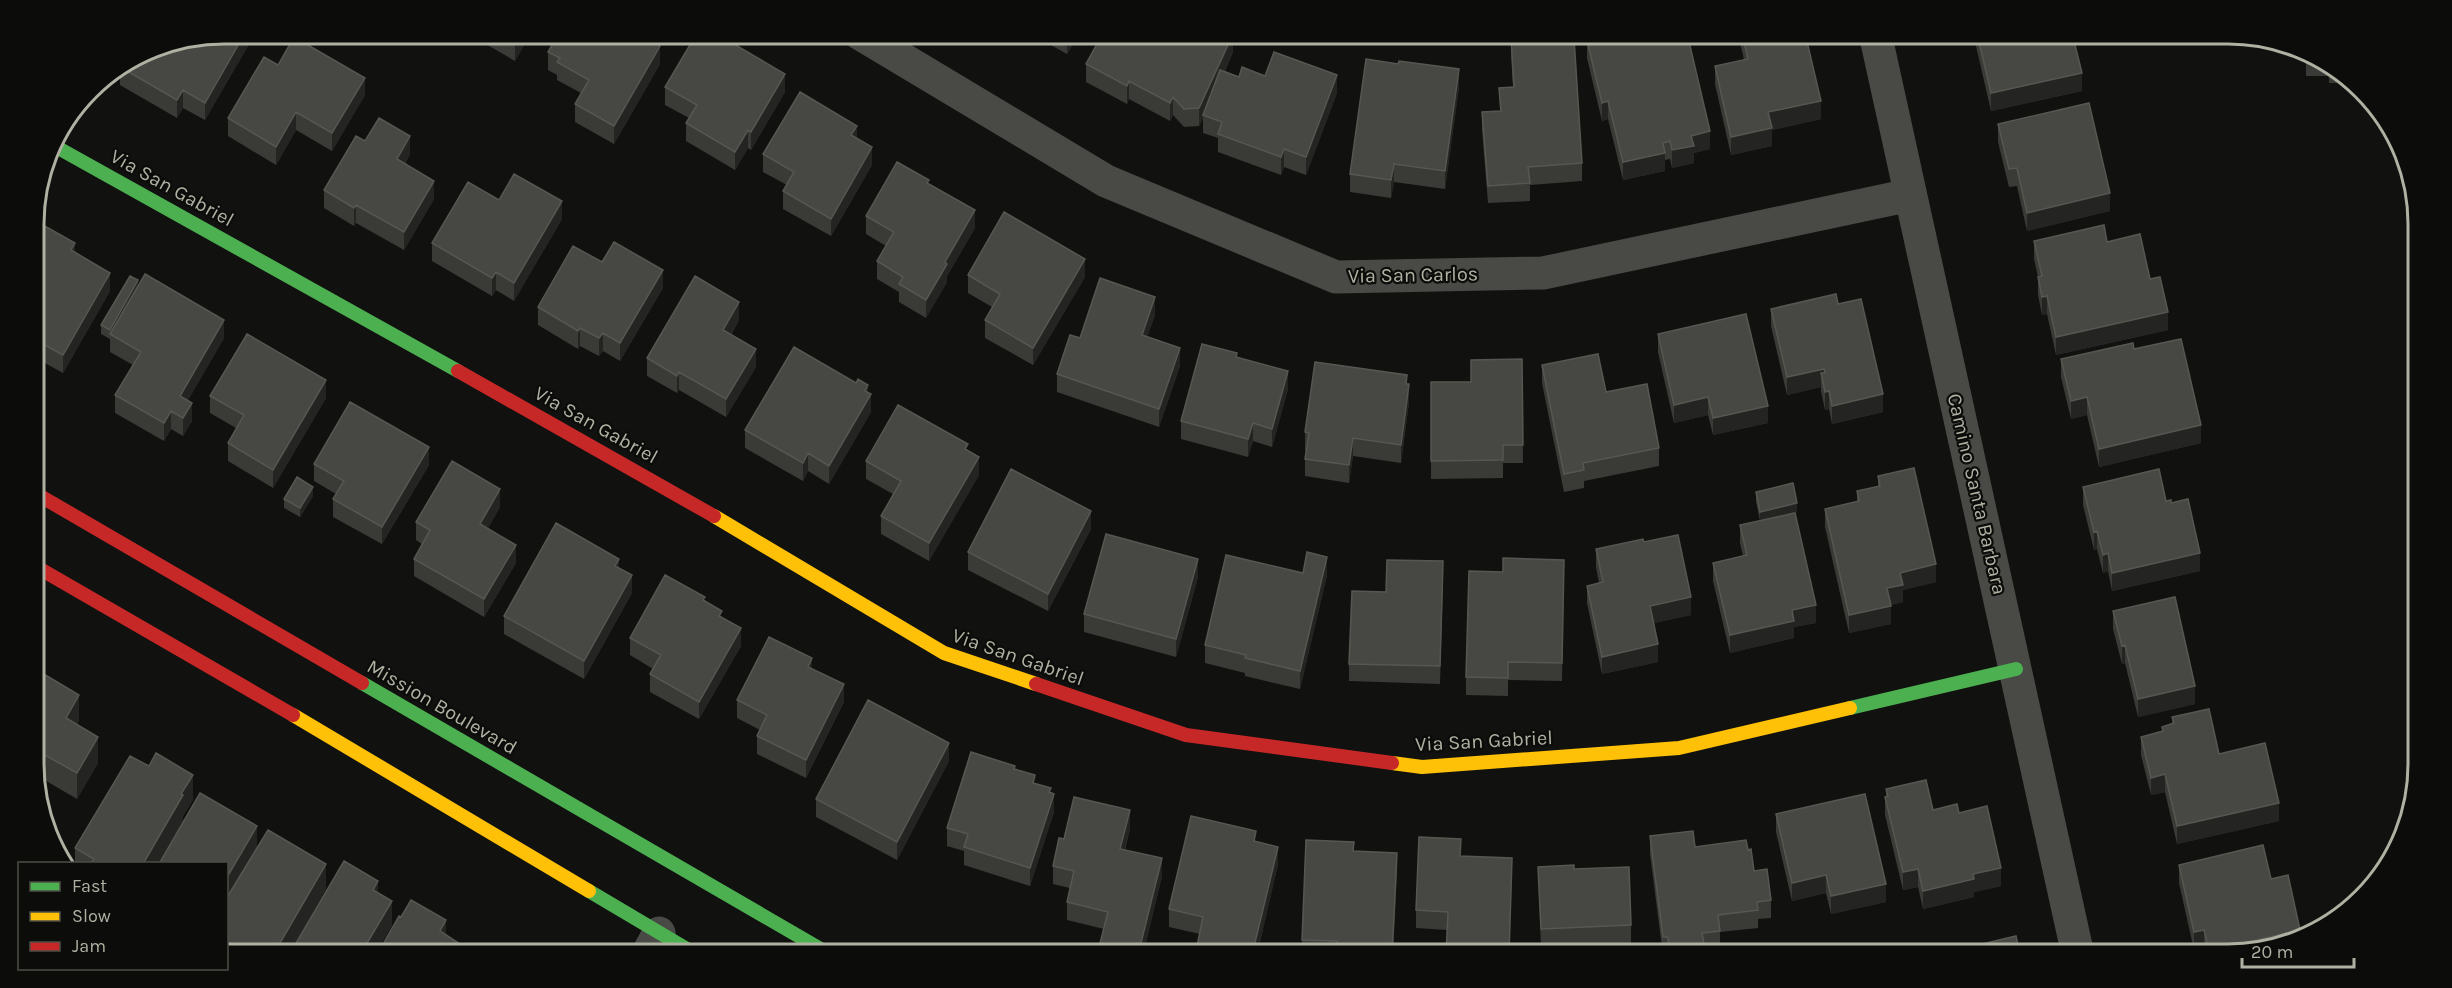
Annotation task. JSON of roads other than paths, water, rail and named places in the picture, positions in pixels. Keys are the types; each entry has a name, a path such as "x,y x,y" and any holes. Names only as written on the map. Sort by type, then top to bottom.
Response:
{"street":[{"name":"Via San Carlos","path":"877,44 1106,181 1336,277 1543,273 1911,195"},
{"name":"Camino Santa Barbara","path":"1877,44 2077,944"},
{"name":"Via San Gabriel","path":"60,149 644,475 944,653 1186,735 1422,767 1679,748 2016,669"},
{"name":"Mission Boulevard","path":"44,498 812,944"},
{"path":"44,571 189,653 653,944"}]}
